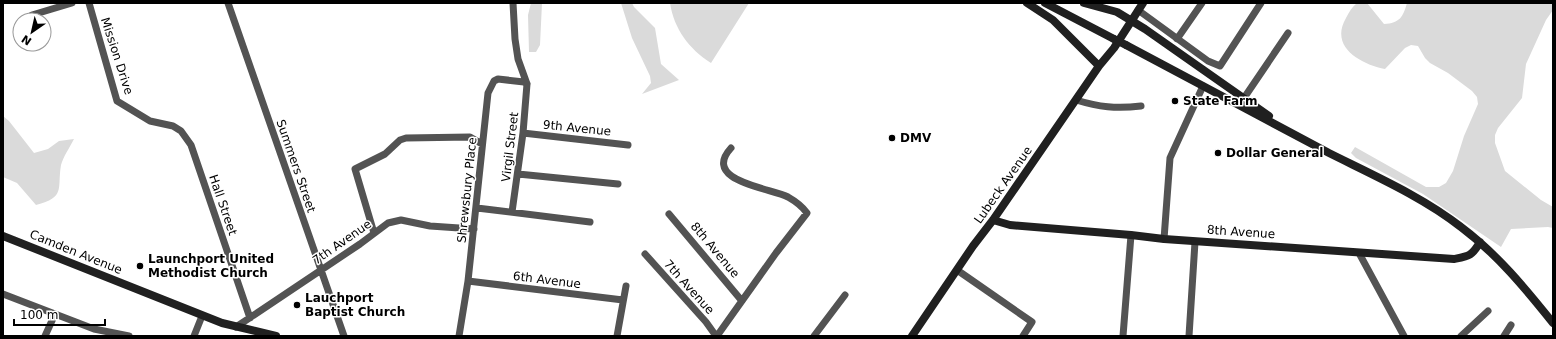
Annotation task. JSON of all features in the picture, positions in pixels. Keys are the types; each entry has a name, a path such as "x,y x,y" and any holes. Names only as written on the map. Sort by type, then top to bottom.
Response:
{"street":[{"path":"42,12 72,3"},
{"name":"Mission Drive","path":"89,3 117,101 150,121 173,126 181,131 191,146"},
{"name":"Summers Street","path":"228,3 344,336"},
{"path":"513,3 515,39 518,58 527,84"},
{"path":"1027,3 1053,20 1099,66"},
{"path":"1045,3 1114,43 1126,45 1444,215 1480,242 1502,262 1553,323"},
{"path":"1084,3 1117,12 1131,20 1289,131"},
{"name":"Lubeck Avenue","path":"912,336 1143,3"},
{"path":"1177,39 1202,3"},
{"path":"1138,10 1208,61 1220,66 1261,3"},
{"path":"1244,98 1288,33"},
{"name":"Shrewsbury Place","path":"459,336 468,281 488,93 494,81 498,79 524,82 527,84"},
{"name":"Virgil Street","path":"512,212 523,133 527,84"},
{"path":"1164,240 1170,158 1203,86"},
{"path":"1076,100 1109,108 1120,109 1141,106"},
{"name":"9th Avenue","path":"523,133 628,145"},
{"path":"374,233 355,169 385,154 400,140 406,138 470,137 482,144"},
{"name":"Hall Street","path":"191,146 250,318"},
{"path":"717,336 776,253 807,213 804,209 787,197 769,190 743,183 728,173 723,163 724,158 731,148"},
{"path":"518,174 618,184"},
{"path":"476,208 590,222"},
{"name":"8th Avenue","path":"669,214 742,301"},
{"name":"7th Avenue","path":"236,327 388,223 401,220 430,226 474,229"},
{"name":"8th Avenue","path":"993,220 1010,225 1131,235 1164,240 1454,259 1469,256 1474,252 1480,242"},
{"path":"1123,336 1131,235"},
{"name":"Camden Avenue","path":"3,236 222,324 276,336"},
{"path":"1189,336 1195,242"},
{"path":"1359,253 1404,336"},
{"name":"7th Avenue","path":"645,254 717,336"},
{"path":"957,270 1032,322 1023,336"},
{"name":"6th Avenue","path":"468,281 623,300"},
{"path":"618,336 626,286"},
{"path":"3,294 94,329 129,336"},
{"path":"814,336 844,295"},
{"path":"1461,336 1488,311"},
{"path":"46,336 55,314"},
{"path":"194,336 202,316"},
{"path":"1504,336 1511,325"}],"shaded area":[{"path":"531,3 542,3 540,45 536,52 529,52 528,15"},
{"path":"621,3 632,3 634,7 655,28 661,64 679,80 642,94 651,83 650,76 632,38"},
{"path":"670,3 749,3 711,63 689,45 684,38 675,21"},
{"path":"1357,3 1367,3 1384,24 1397,21 1402,16 1407,3 1553,3 1553,10 1546,20 1526,64 1522,98 1498,128 1495,135 1495,143 1505,171 1541,200 1553,207 1553,228 1511,229 1501,247 1423,194 1356,158 1351,153 1355,147 1426,187 1439,187 1446,183 1453,171 1464,136 1478,104 1477,97 1472,91 1448,73 1430,63 1425,58 1418,46 1411,45 1405,48 1385,69 1366,63 1350,52 1345,46 1342,38 1342,28 1349,12"},
{"path":"3,116 9,121 34,153 48,149 59,141 74,139 62,162 58,191 52,199 36,205 17,183 3,177"}],"place":[{"name":"State Farm","path":"1175,101"},
{"name":"DMV","path":"892,138"},
{"name":"Dollar General","path":"1218,153"},
{"name":"Launchport United Methodist Church","path":"140,266"},
{"name":"Lauchport Baptist Church","path":"297,305"}]}
